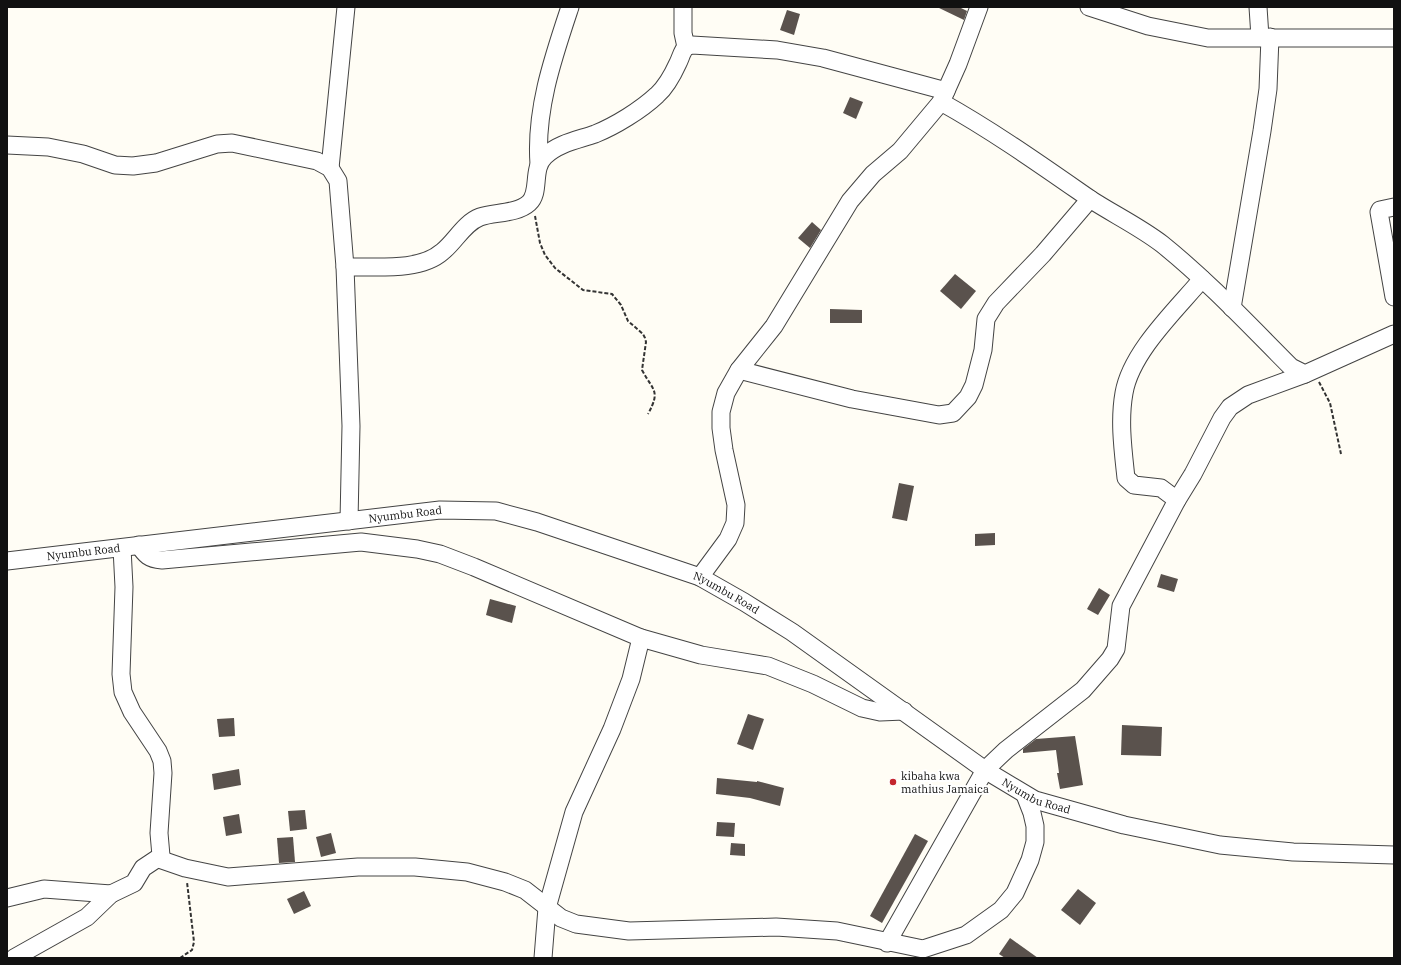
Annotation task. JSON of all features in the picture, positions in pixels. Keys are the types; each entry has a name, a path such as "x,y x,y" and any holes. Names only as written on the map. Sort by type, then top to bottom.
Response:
{"street":[{"path":"330,168 346,7"},
{"path":"345,268 406,266 425,263 443,251 466,226 478,218 524,206 533,197 539,164 537,140 539,119 551,66 570,7"},
{"path":"539,164 545,156 556,148 619,121 656,96 666,86 686,47 683,33 683,7"},
{"path":"700,577 728,539 735,523 736,505 724,450 721,412 726,393 739,370 774,326 850,201 873,174 900,151 943,96 958,64 979,7"},
{"path":"1089,7 1148,26 1208,38 1394,38"},
{"path":"1232,308 1268,89 1265,37 1258,7"},
{"path":"686,47 692,45 784,51 823,58 943,96 982,125 1090,199 1160,243 1202,279 1291,367 1308,373"},
{"path":"7,145 48,147 83,154 115,165 133,166 156,163 216,144 232,143 317,161 330,168 338,181 345,268 351,426 349,521"},
{"path":"739,370 852,399 939,415 953,413 968,397 974,385 982,350 986,319 996,303 1043,254 1090,199"},
{"path":"1394,208 1380,210 1379,212 1394,297"},
{"path":"1177,500 1161,488 1134,485 1126,478 1122,434 1124,393 1131,371 1144,348 1202,279"},
{"path":"887,943 985,770 1006,750 1083,690 1110,660 1116,649 1121,606 1222,418 1230,408 1248,395 1308,373 1391,335 1394,320"},
{"name":"Nyumbu Road","path":"7,561 440,510 496,511 537,522 700,577 792,632 985,770 1025,795 1124,825 1220,846 1293,852 1394,855"},
{"path":"139,545 145,555 153,560 361,542 417,549 440,554 474,567 641,638 701,655 768,666 813,684 862,708 880,712 904,711"},
{"path":"14,958 87,917 111,894 134,883 144,868 159,859 161,856 159,833 164,773 162,761 158,751 132,712 123,692 121,674 124,587 122,548"},
{"path":"543,958 547,908 574,812 612,729 631,679 641,638"},
{"path":"159,859 185,868 228,877 358,867 415,867 467,872 504,882 525,890 547,908 562,918 576,924 628,930 776,927 837,931 887,943 922,954 966,936 1001,910 1015,893 1030,860 1035,842 1035,826 1025,795"},
{"path":"7,898 44,889 111,894"}],"path":[{"path":"533,197 540,243 545,255 555,268 582,290 612,294 621,305 628,321 643,334 646,342 642,370 655,389 656,395 655,401 648,414"},
{"path":"1308,373 1322,386 1330,403 1341,454"},
{"path":"180,958 192,950 194,942 185,868"}],"building":[{"path":"937,7 959,7 967,11 964,20"},
{"path":"787,10 800,14 794,35 780,30"},
{"path":"850,97 863,102 856,119 843,113"},
{"path":"812,222 821,230 810,248 798,238"},
{"path":"955,274 976,291 961,309 940,291"},
{"path":"830,309 862,310 862,323 830,323"},
{"path":"899,483 914,486 907,521 892,518"},
{"path":"995,533 995,545 975,546 975,534"},
{"path":"1161,574 1178,579 1174,592 1157,587"},
{"path":"1099,588 1110,595 1098,615 1087,609"},
{"path":"490,599 516,606 512,623 486,615"},
{"path":"748,714 764,719 753,750 737,744"},
{"path":"234,718 235,736 219,737 217,719"},
{"path":"1122,725 1162,727 1161,756 1121,755"},
{"path":"1075,736 1083,785 1060,789 1057,773 1059,773 1056,750 1023,753 1023,749 1036,739"},
{"path":"239,769 241,785 214,790 212,774"},
{"path":"717,778 757,781 784,788 780,806 750,798 716,794"},
{"path":"305,810 307,829 290,831 288,811"},
{"path":"239,814 242,833 226,836 223,817"},
{"path":"717,822 735,823 734,837 716,836"},
{"path":"331,833 336,853 321,857 316,837"},
{"path":"915,834 928,841 882,923 870,916"},
{"path":"293,837 295,862 279,863 277,838"},
{"path":"731,843 745,844 745,856 730,855"},
{"path":"1078,889 1096,903 1080,925 1061,910"},
{"path":"304,891 311,906 294,914 287,899"},
{"path":"1010,938 1038,958 1005,958 999,954"}],"place":[{"name":"kibaha kwa mathius Jamaica","path":"893,782"}]}
